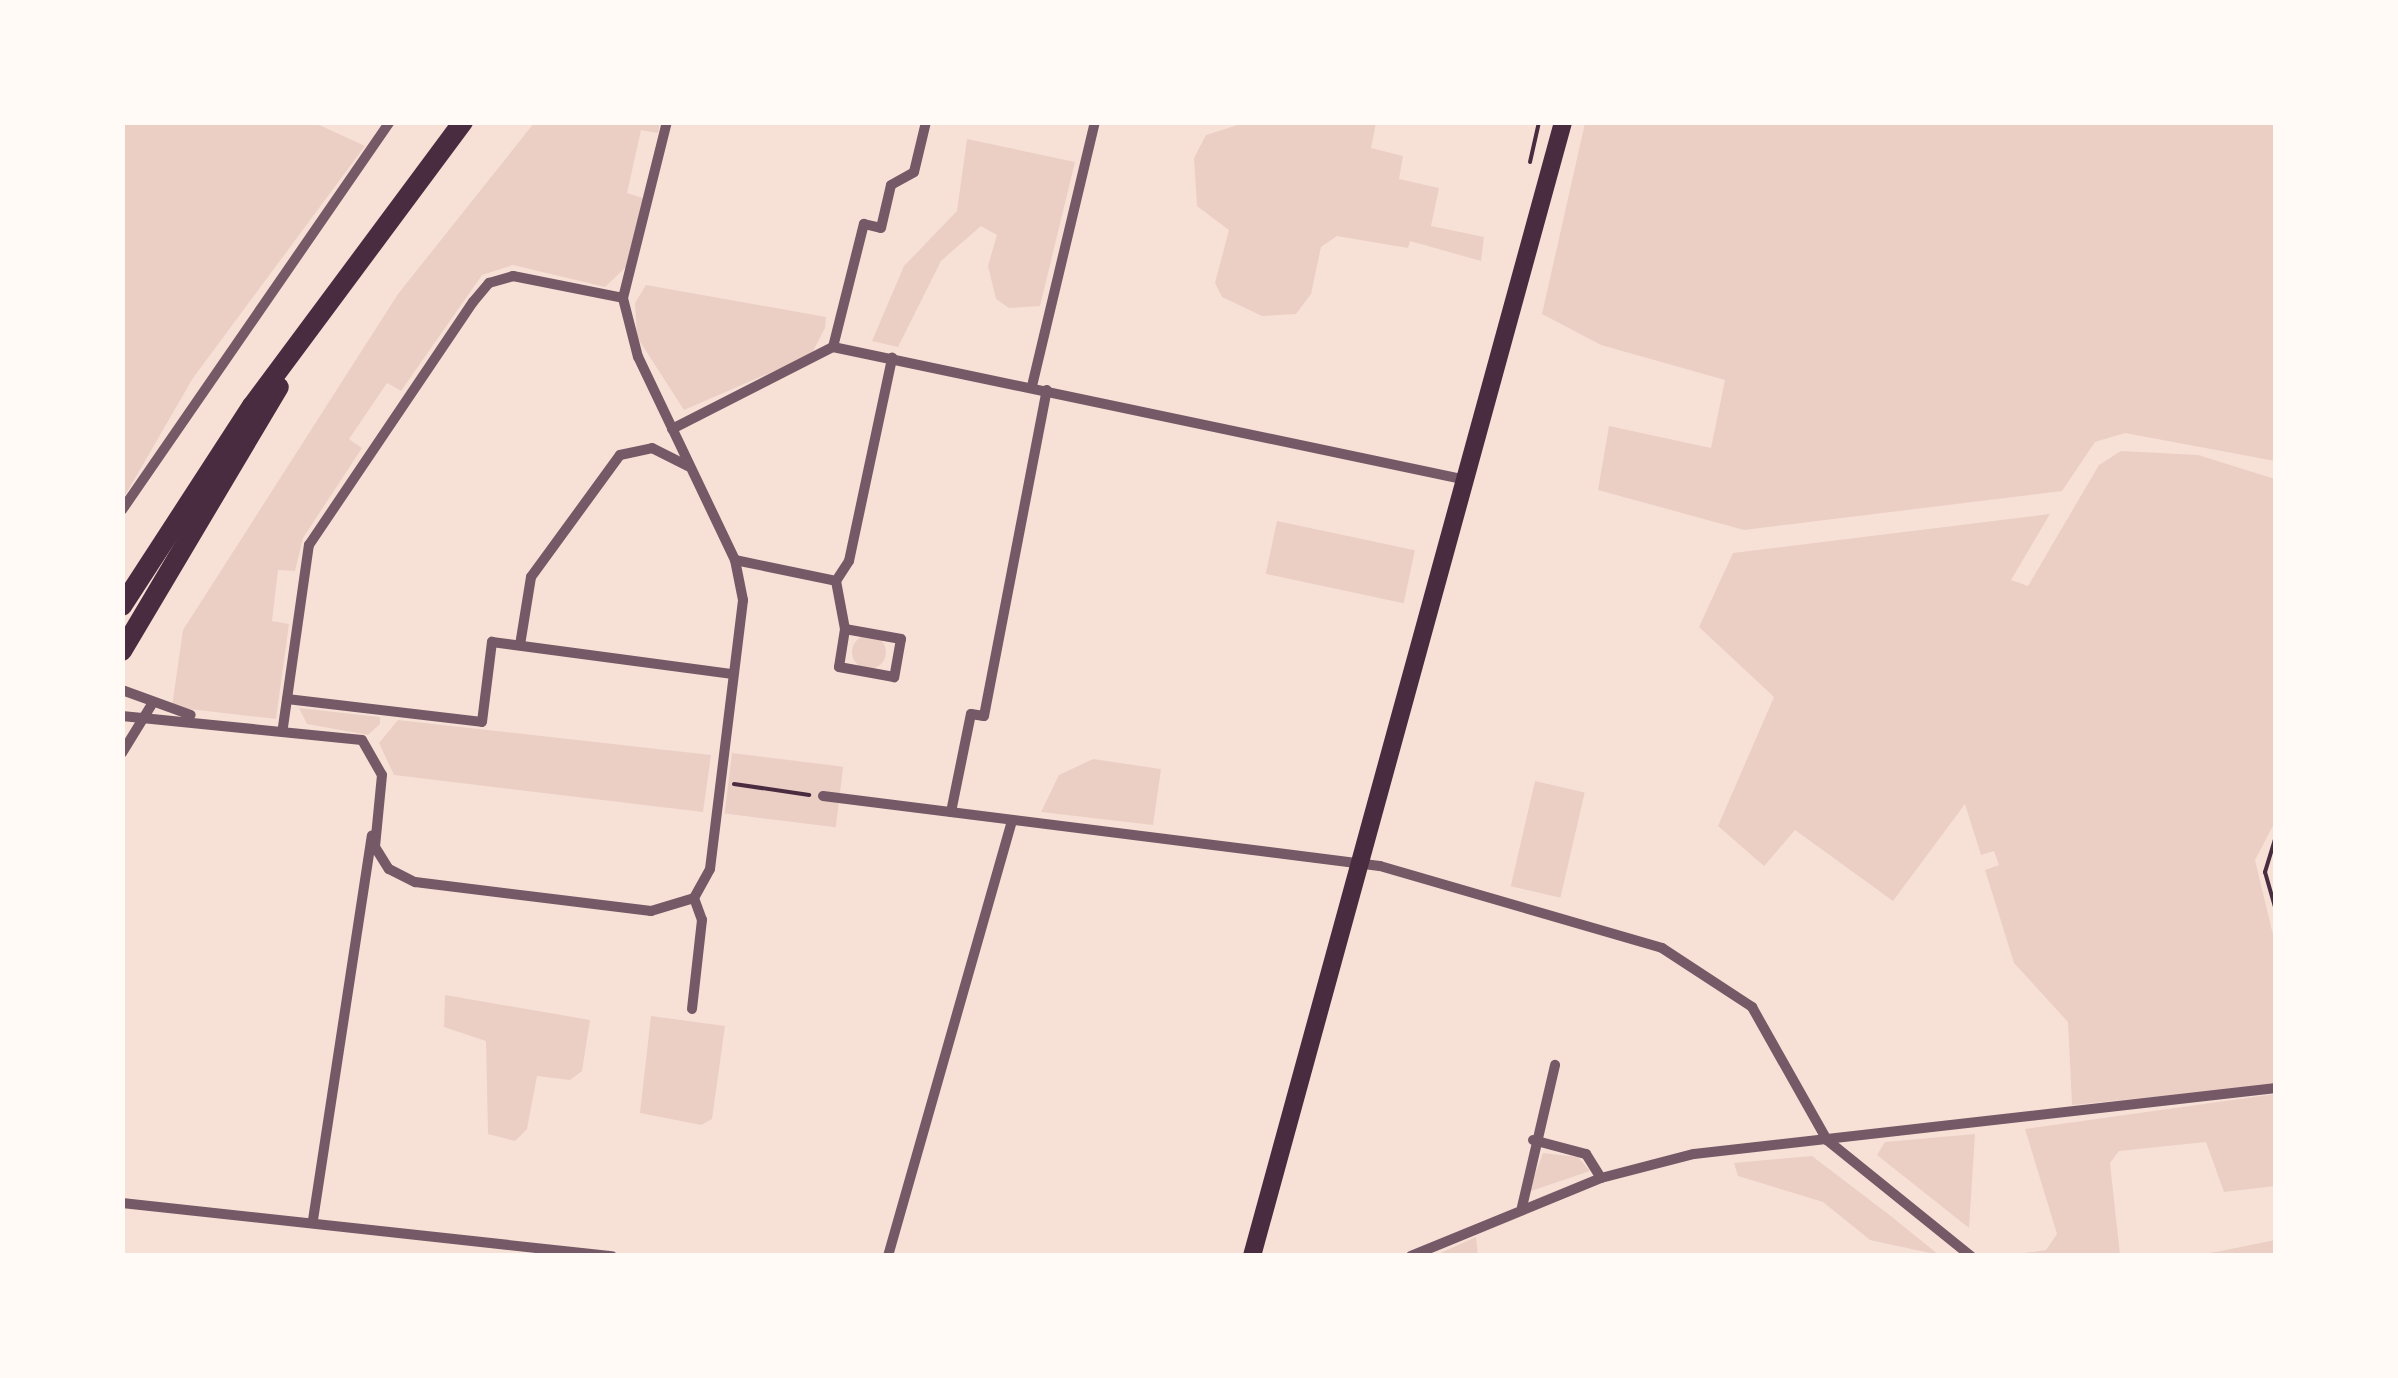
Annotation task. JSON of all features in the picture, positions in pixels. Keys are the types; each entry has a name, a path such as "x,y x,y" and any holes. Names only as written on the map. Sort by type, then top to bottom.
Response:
{"main road":[{"path":"122,606 298,350 463,122"},
{"path":"1252,1256 1564,122"},
{"path":"122,651 298,350"}],"street":[{"path":"122,510 390,122"},
{"path":"372,832 389,869 415,882 651,911 694,898 710,868 744,600 735,560 672,429 623,298 667,122"},
{"path":"833,348 864,224 881,228 891,185 914,172 926,122"},
{"path":"1032,386 1095,122"},
{"path":"284,727 314,534 489,283 514,276 623,298"},
{"path":"672,429 833,348 1032,386 1468,481"},
{"path":"844,629 901,639 894,676 839,666 844,629 836,580 848,561 892,358"},
{"path":"951,812 971,714 984,716 1047,390"},
{"path":"520,645 531,577 620,455 652,448 690,468"},
{"path":"735,560 836,580"},
{"path":"288,699 482,722 492,642 733,674"},
{"path":"122,690 152,704 206,720"},
{"path":"122,753 152,704"},
{"path":"122,716 350,735 372,749 382,775 313,1220"},
{"path":"823,796 1361,864 1693,962 1771,1029 1827,1140 1971,1256"},
{"path":"888,1256 1012,821"},
{"path":"692,1010 702,920 694,898"},
{"path":"1522,1206 1533,1140 1554,1065"},
{"path":"1412,1256 1522,1206 1601,1178 1694,1154 2276,1088"},
{"path":"1533,1140 1586,1154 1601,1178"},
{"path":"122,1203 313,1220 612,1256"}],"path":[{"path":"721,782 823,796"},
{"path":"2276,836 2265,872 2276,910"}],"shaded area":[{"path":"1247,122 1376,123 1371,148 1403,156 1399,179 1439,188 1431,226 1484,237 1481,261 1410,241 1408,248 1337,236 1321,247 1311,294 1296,314 1262,316 1222,297 1215,283 1229,230 1197,206 1194,158 1206,135"},
{"path":"122,123 315,123 365,146 193,378 123,499"},
{"path":"534,123 660,123 658,133 641,130 627,193 643,198 626,267 605,287 513,265 482,275 401,391 387,383 349,439 362,448 303,538 295,571 278,570 272,621 289,624 276,719 172,707 183,630 398,294"},
{"path":"1585,123 2275,125 2275,461 2125,433 2095,442 2062,491 1744,530 1598,490 1609,426 1711,448 1725,380 1601,345 1542,314"},
{"path":"967,139 1075,162 1040,306 1009,308 996,299 988,266 997,235 981,226 941,261 898,347 872,341 904,266 957,211"},
{"path":"646,285 826,317 825,328 811,355 684,410 637,337 635,303"},
{"path":"2121,451 2198,455 2275,479 2275,822 2255,860 2275,943 2275,1085 2072,1105 2068,1022 2014,963 1985,870 1999,865 1994,851 1981,855 1965,804 1893,901 1795,830 1764,866 1718,826 1774,697 1699,627 1733,553 2050,514 2011,580 2028,586 2099,465"},
{"path":"1277,521 1415,550 1404,603 1266,574"},
{"path":"869,635 881,640 886,652 881,664 869,669 857,664 852,652 857,640"},
{"path":"299,708 380,717 380,724 368,735 307,724"},
{"path":"398,720 711,755 703,812 394,775 379,743"},
{"path":"732,753 843,767 836,827 725,814"},
{"path":"1093,759 1161,769 1153,825 1041,812 1059,775"},
{"path":"1535,781 1585,792 1560,898 1511,886"},
{"path":"445,995 590,1020 582,1071 570,1080 537,1076 527,1129 515,1141 488,1134 486,1041 444,1027"},
{"path":"651,1016 725,1026 712,1119 701,1125 640,1113"},
{"path":"2275,1094 2275,1186 2224,1192 2206,1142 2119,1151 2110,1163 2120,1255 2009,1255 2046,1250 2057,1234 2025,1129"},
{"path":"1975,1134 1969,1228 1877,1155 1885,1142"},
{"path":"1543,1153 1578,1157 1590,1171 1528,1192"},
{"path":"1812,1156 1939,1255 1870,1240 1823,1202 1738,1176 1734,1163"},
{"path":"1476,1237 1478,1255 1436,1255"},
{"path":"2275,1240 2275,1255 2196,1255 2221,1251"}]}
